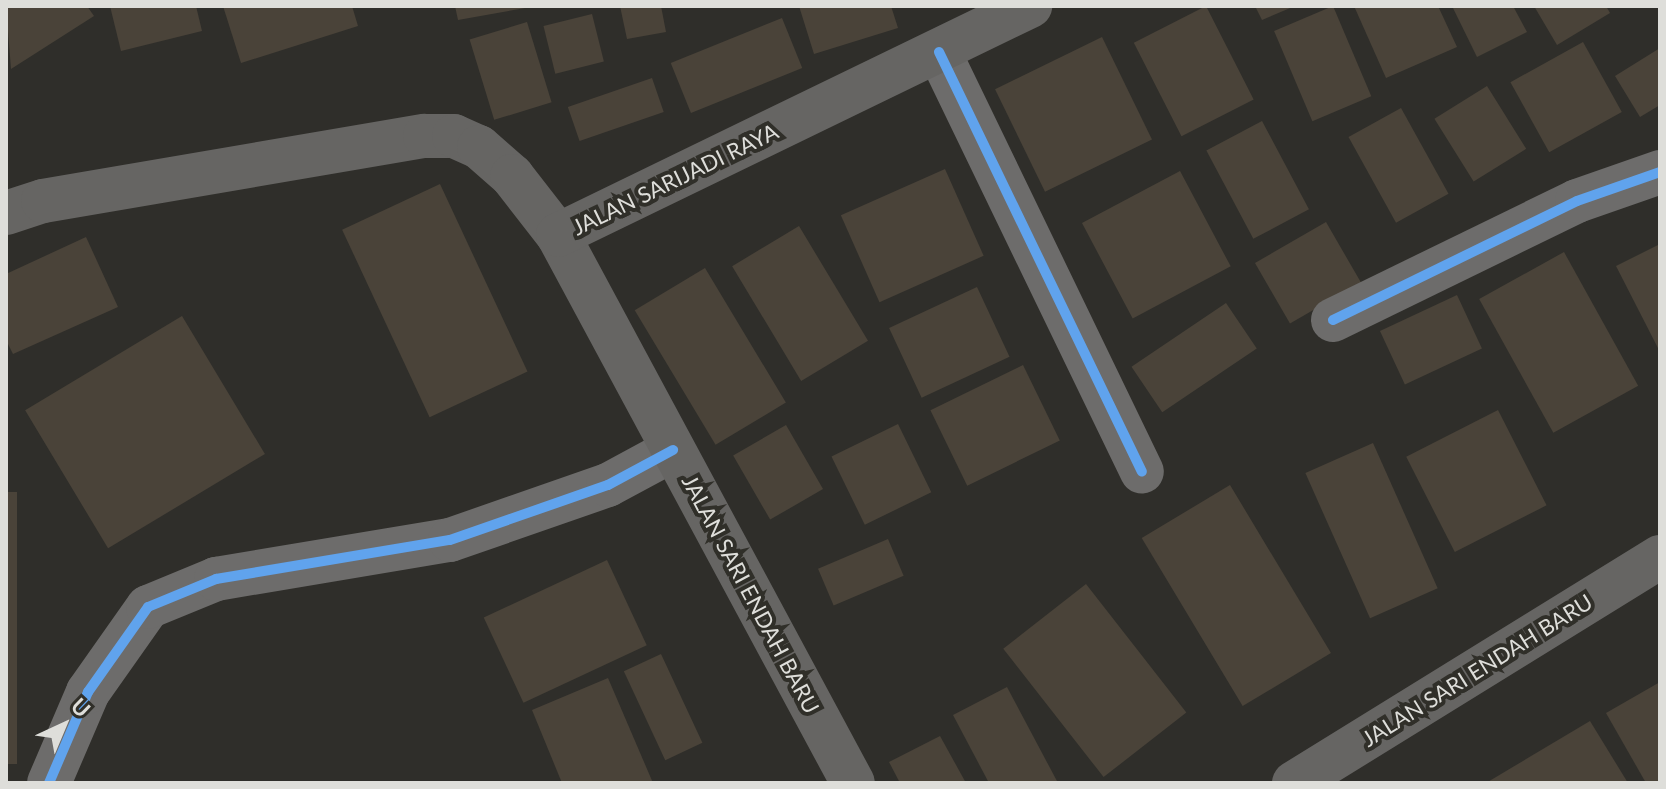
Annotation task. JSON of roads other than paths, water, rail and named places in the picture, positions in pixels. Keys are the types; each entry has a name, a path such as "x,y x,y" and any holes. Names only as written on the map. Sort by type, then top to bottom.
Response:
{"main road":[{"name":"JALAN SARIJADI RAYA","path":"6,213 74,196 454,136 479,147 512,176 558,235 1030,6"},
{"name":"JALAN SARI ENDAH BARU","path":"558,235 853,783"},
{"name":"JALAN SARI ENDAH BARU","path":"1294,783 1660,557"}],"street":[{"path":"939,52 1142,471"},
{"path":"1333,320 1577,201 1660,172"},
{"path":"49,783 88,692 148,607 216,579 450,540 608,485 673,450"}]}
